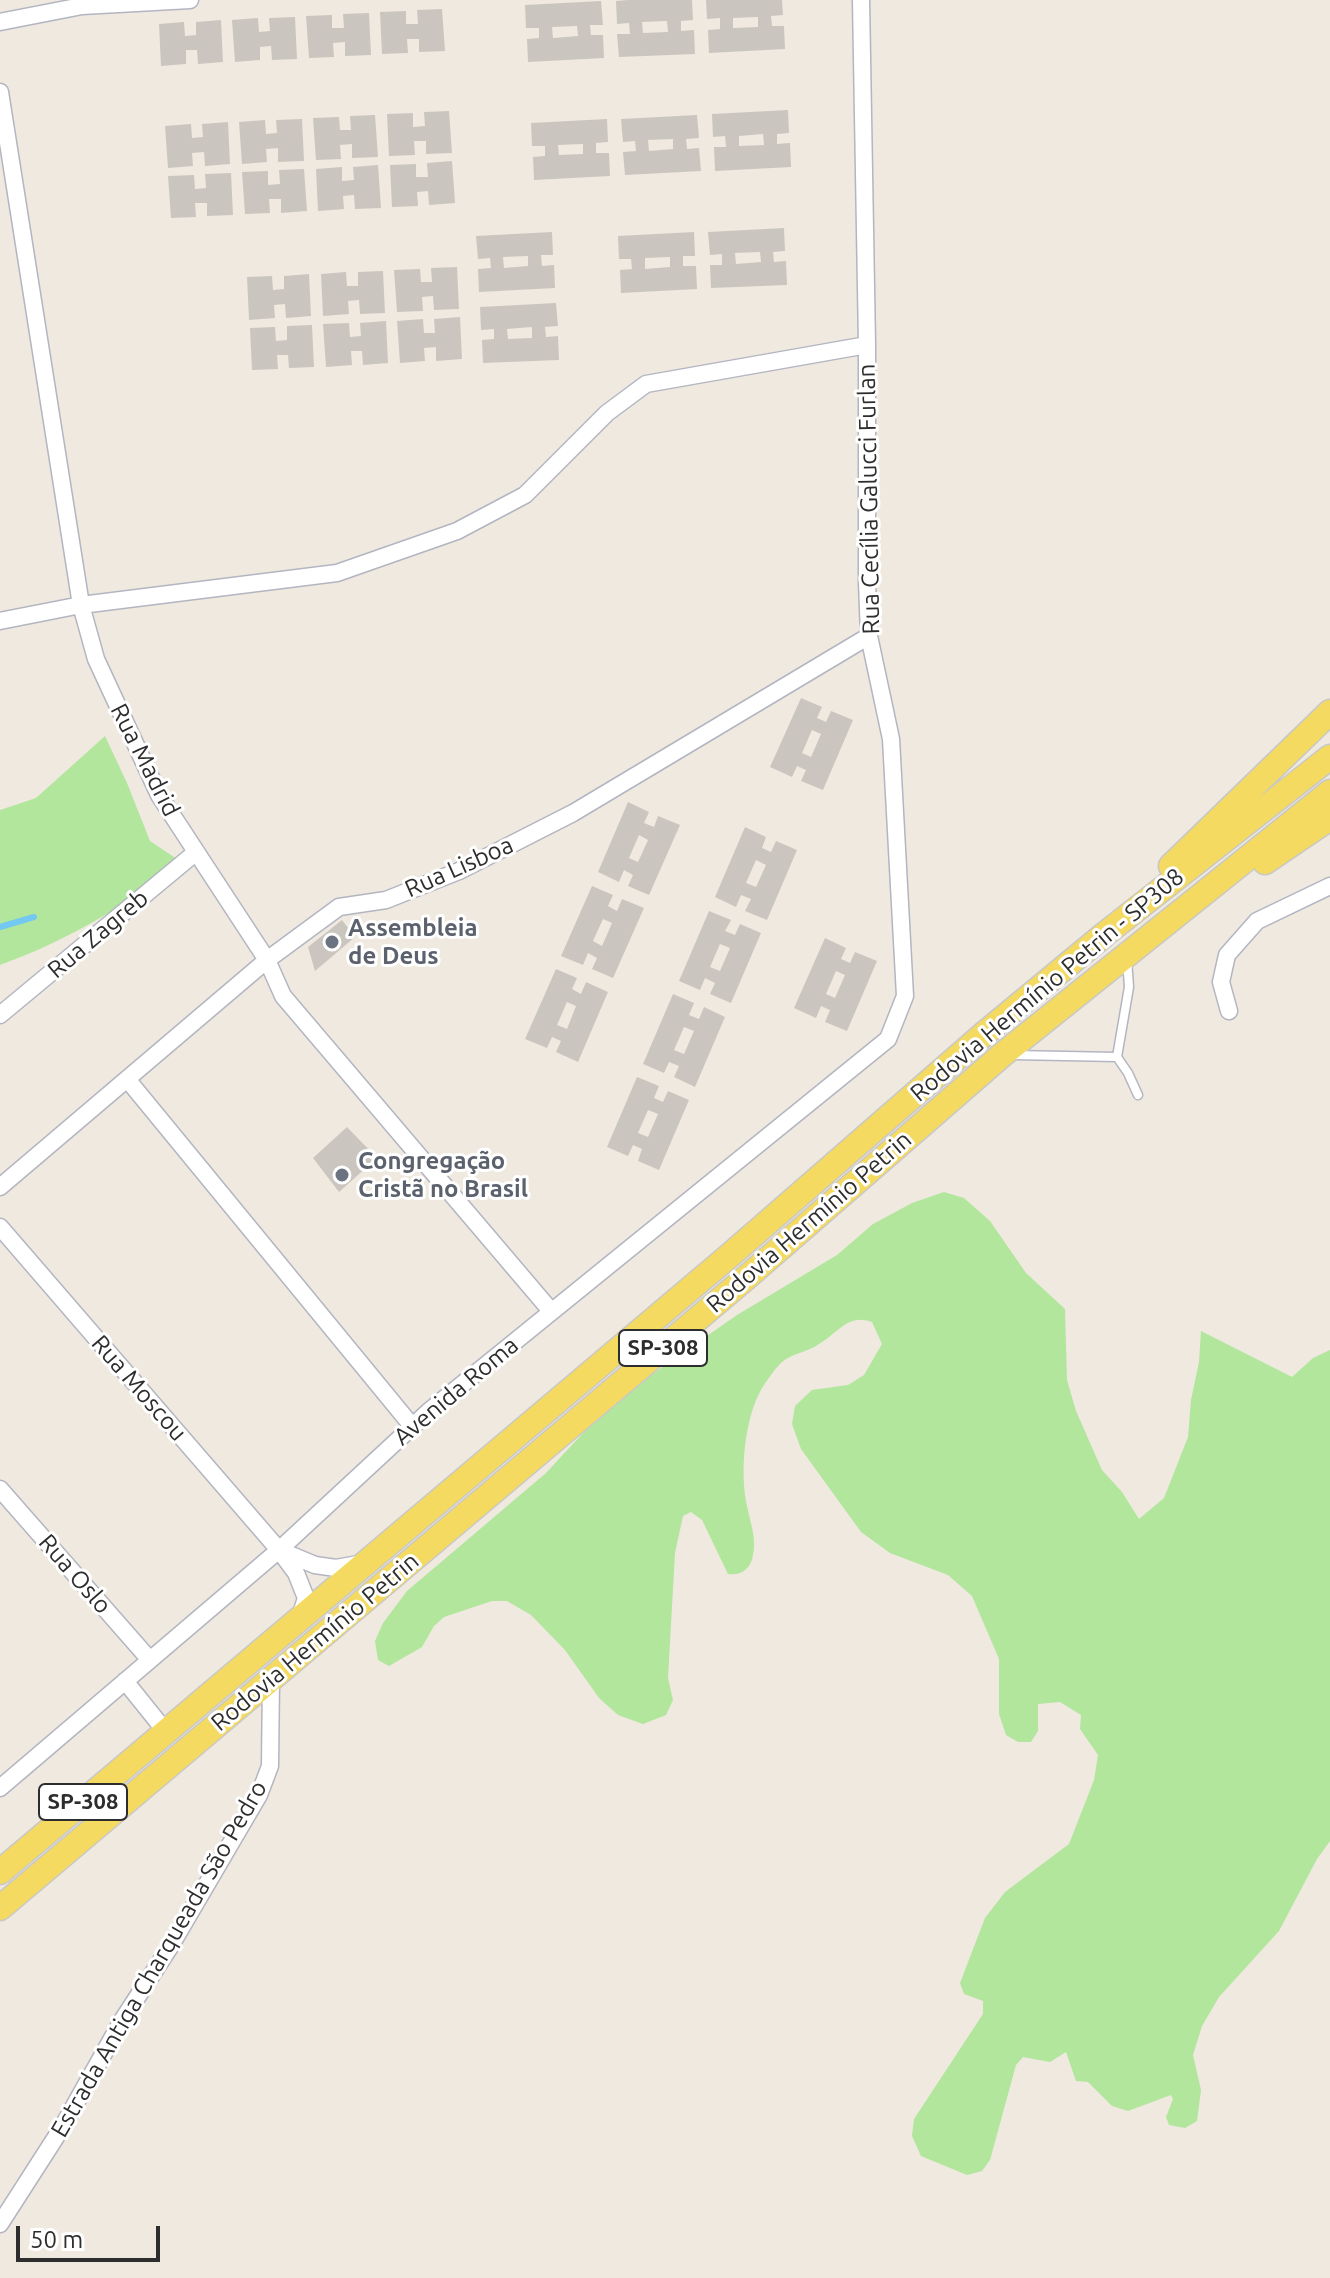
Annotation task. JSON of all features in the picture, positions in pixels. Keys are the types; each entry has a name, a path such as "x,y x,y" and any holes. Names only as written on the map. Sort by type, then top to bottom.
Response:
{"main road":[{"path":"1105,934 1181,854 1330,712"},
{"name":"Rodovia Hermínio Petrin - SP308","path":"0,1872 729,1256 984,1034 1105,934 1330,757"},
{"name":"Rodovia Hermínio Petrin","path":"0,1908 747,1277 1002,1055 1330,792"},
{"path":"1134,948 1330,818"}],"street":[{"path":"0,22 82,6 190,0"},
{"name":"Rua Cecília Galucci Furlan","path":"861,0 869,636 891,739 905,996"},
{"name":"Rua Madrid","path":"0,92 81,605 102,673 159,795 267,960 283,996 551,1311"},
{"path":"0,621 81,605 337,573 457,531 525,495 607,413 646,384 867,345"},
{"name":"Rua Lisboa","path":"0,1187 267,960 339,907 386,900 459,871 573,813 869,636"},
{"name":"Rua Zagreb","path":"0,1015 195,853"},
{"path":"1229,1011 1221,982 1227,955 1257,921 1330,886"},
{"name":"Avenida Roma","path":"0,1788 279,1550 412,1426 888,1039 905,996"},
{"path":"127,1079 412,1426"},
{"name":"Rua Moscou","path":"0,1227 279,1550 296,1573 306,1598 298,1620"},
{"name":"Rua Oslo","path":"0,1489 150,1660"},
{"path":"279,1550 326,1567 366,1562"},
{"name":"Estrada Antiga Charqueada São Pedro","path":"0,2224 63,2126 123,2019 170,1947 259,1795 270,1766 271,1680"},
{"path":"125,1681 166,1732"}],"lane":[{"path":"1134,948 1117,1057 1138,1095"},
{"path":"1002,1055 1117,1057"}],"green space":[{"path":"105,736 150,841 177,859 149,886 111,911 75,932 0,965 0,810 36,798"},
{"path":"944,1192 964,1198 990,1221 1026,1273 1065,1309 1067,1380 1076,1411 1102,1470 1122,1492 1139,1519 1164,1498 1188,1437 1201,1331 1292,1377 1313,1358 1330,1350 1330,1841 1317,1859 1279,1931 1219,1997 1202,2026 1193,2055 1201,2090 1197,2121 1185,2128 1169,2125 1166,2117 1173,2099 1171,2095 1128,2111 1112,2106 1088,2082 1076,2081 1066,2052 1050,2062 1023,2057 1016,2065 990,2160 982,2171 967,2175 921,2156 912,2136 914,2119 983,2014 983,2001 964,1994 960,1983 985,1918 1005,1892 1069,1844 1094,1780 1098,1755 1080,1729 1081,1715 1060,1702 1038,1704 1038,1731 1031,1742 1018,1742 1006,1735 999,1714 999,1659 972,1596 948,1575 890,1553 861,1532 801,1449 792,1424 795,1406 812,1390 848,1385 864,1375 882,1344 872,1322 850,1322 826,1340 786,1359 759,1394 749,1423 744,1456 744,1487 754,1542 748,1567 738,1574 728,1574 702,1520 691,1512 683,1516 675,1553 668,1678 673,1700 666,1715 643,1724 618,1715 599,1698 565,1650 531,1615 507,1601 492,1601 444,1617 434,1626 422,1647 389,1666 378,1660 375,1641 383,1623 407,1591 546,1473 583,1433 641,1382 737,1315 837,1255 873,1224 912,1203"}],"building":[{"path":"692,0 693,20 681,21 681,31 694,30 695,54 619,57 617,34 630,34 629,23 617,24 616,1","holes":["667,21 668,32 643,33 642,22"]},
{"path":"706,0 782,0 783,15 771,16 772,26 784,26 785,49 709,53 708,30 720,29 720,18 707,19","holes":["758,17 758,27 733,28 733,18"]},
{"path":"601,1 603,25 590,25 591,35 603,35 604,58 528,62 527,39 539,38 539,28 526,28 525,5","holes":["577,26 578,36 553,38 552,27"]},
{"path":"442,9 445,51 419,52 419,39 407,39 408,53 382,54 380,12 406,11 406,24 418,24 417,10"},
{"path":"369,13 371,55 345,56 345,42 333,43 334,57 309,58 306,16 332,15 332,28 344,28 343,14"},
{"path":"295,17 297,59 272,60 271,46 260,47 260,60 235,62 232,20 258,18 259,32 270,31 269,18"},
{"path":"221,20 223,62 198,64 197,50 186,50 186,64 161,66 159,24 184,22 185,36 196,35 196,22"},
{"path":"788,110 789,133 777,134 777,144 790,143 791,167 715,171 714,147 726,147 725,136 713,137 712,114","holes":["763,134 764,145 739,146 739,136"]},
{"path":"449,111 452,153 426,154 426,141 414,141 415,155 389,156 387,114 413,113 413,127 425,126 424,112"},
{"path":"375,115 378,157 352,158 352,144 340,145 341,159 316,160 313,118 339,117 340,130 351,130 350,116"},
{"path":"697,115 699,138 686,139 687,149 699,148 701,171 625,175 623,152 636,151 635,141 623,142 621,119","holes":["673,139 673,149 649,151 648,140"]},
{"path":"302,119 304,161 278,162 278,148 266,149 267,162 242,164 239,122 265,120 266,134 277,133 276,120"},
{"path":"607,119 608,142 596,143 596,153 609,153 610,176 534,180 533,157 545,156 545,146 532,146 531,123","holes":["583,144 583,154 559,155 558,145"]},
{"path":"228,122 230,164 205,166 204,152 192,153 193,166 168,168 165,126 191,124 192,138 203,137 202,124"},
{"path":"452,161 455,203 429,205 428,191 417,192 418,206 392,207 390,165 416,164 416,177 428,177 427,163"},
{"path":"378,165 381,208 355,209 354,195 343,196 344,209 318,211 316,169 342,167 342,181 354,180 353,167"},
{"path":"304,169 307,211 281,213 281,199 269,199 270,213 245,214 242,172 268,171 268,185 280,184 279,170"},
{"path":"231,173 233,215 207,216 207,203 195,203 196,217 171,218 168,176 194,175 195,189 206,188 205,174"},
{"path":"784,228 785,251 773,252 774,262 786,261 787,285 711,288 710,265 722,265 722,254 710,255 708,232","holes":["760,252 761,262 736,264 735,253"]},
{"path":"552,232 553,255 541,255 542,266 554,265 555,288 479,292 478,269 491,268 490,258 478,259 476,236","holes":["528,256 528,266 504,268 503,257"]},
{"path":"694,232 695,256 683,256 683,266 696,266 697,289 621,293 620,270 632,269 631,259 619,259 618,236","holes":["670,257 670,267 645,269 645,258"]},
{"path":"457,267 459,309 434,310 433,296 422,297 423,311 397,312 394,270 420,269 421,282 432,282 431,268"},
{"path":"383,271 385,313 360,314 359,300 348,301 349,314 323,316 321,274 346,272 347,286 358,286 358,272"},
{"path":"309,274 311,316 286,318 285,304 274,305 275,318 249,320 247,277 272,276 273,290 284,289 284,276"},
{"path":"556,303 558,326 545,327 546,337 558,336 559,360 483,363 482,340 494,339 494,329 481,330 480,307","holes":["532,327 532,338 508,339 507,329"]},
{"path":"460,317 462,359 436,361 436,347 424,348 425,361 400,363 397,321 423,319 424,333 435,333 434,319"},
{"path":"386,321 388,363 363,365 362,351 351,351 352,365 326,367 323,324 349,323 350,337 361,336 360,323"},
{"path":"312,325 314,367 289,368 288,355 277,355 278,369 252,370 250,328 275,327 276,341 287,340 287,326"},
{"path":"801,698 822,707 817,718 826,722 831,711 853,720 823,790 801,781 806,770 797,766 792,777 770,767","holes":["812,730 821,734 811,757 802,753"]},
{"path":"628,802 649,812 644,823 654,827 658,816 680,825 649,895 628,886 633,875 624,870 619,882 598,872","holes":["639,835 648,840 638,862 629,858"]},
{"path":"745,827 766,837 762,848 771,852 776,841 797,850 767,920 745,911 751,899 741,895 736,907 715,897","holes":["756,860 766,865 756,887 746,883"]},
{"path":"592,886 613,895 608,906 617,911 622,899 644,908 613,978 592,969 597,958 588,953 583,965 561,956","holes":["603,919 612,923 602,946 593,941"]},
{"path":"709,911 731,920 725,931 735,935 740,924 761,933 731,1003 710,994 715,983 705,978 700,990 679,981","holes":["720,944 730,948 720,971 710,967"]},
{"name":"Assembleia de Deus","path":"342,920 355,937 315,971 308,947"},
{"path":"825,938 846,948 841,959 850,963 855,952 877,961 847,1031 825,1022 830,1010 821,1006 816,1018 794,1008","holes":["836,971 845,975 835,998 826,994"]},
{"path":"556,969 577,978 572,989 581,994 586,982 608,992 578,1062 556,1052 561,1041 552,1037 547,1048 525,1039","holes":["567,1002 576,1006 567,1029 557,1025"]},
{"path":"673,994 694,1003 689,1015 699,1019 704,1007 725,1017 695,1087 674,1077 679,1066 669,1062 664,1073 643,1064","holes":["684,1027 694,1031 684,1054 674,1050"]},
{"path":"637,1077 659,1086 654,1098 663,1102 668,1091 689,1100 659,1170 638,1161 642,1149 633,1145 628,1156 607,1147","holes":["648,1110 658,1114 648,1137 638,1133"]},
{"name":"Congregação Cristã no Brasil","path":"347,1127 377,1158 339,1192 313,1158"}],"waterway":[{"path":"0,927 34,917"}],"place":[{"name":"Assembleia de Deus","path":"332,942"},
{"name":"Congregação Cristã no Brasil","path":"342,1175"}]}
